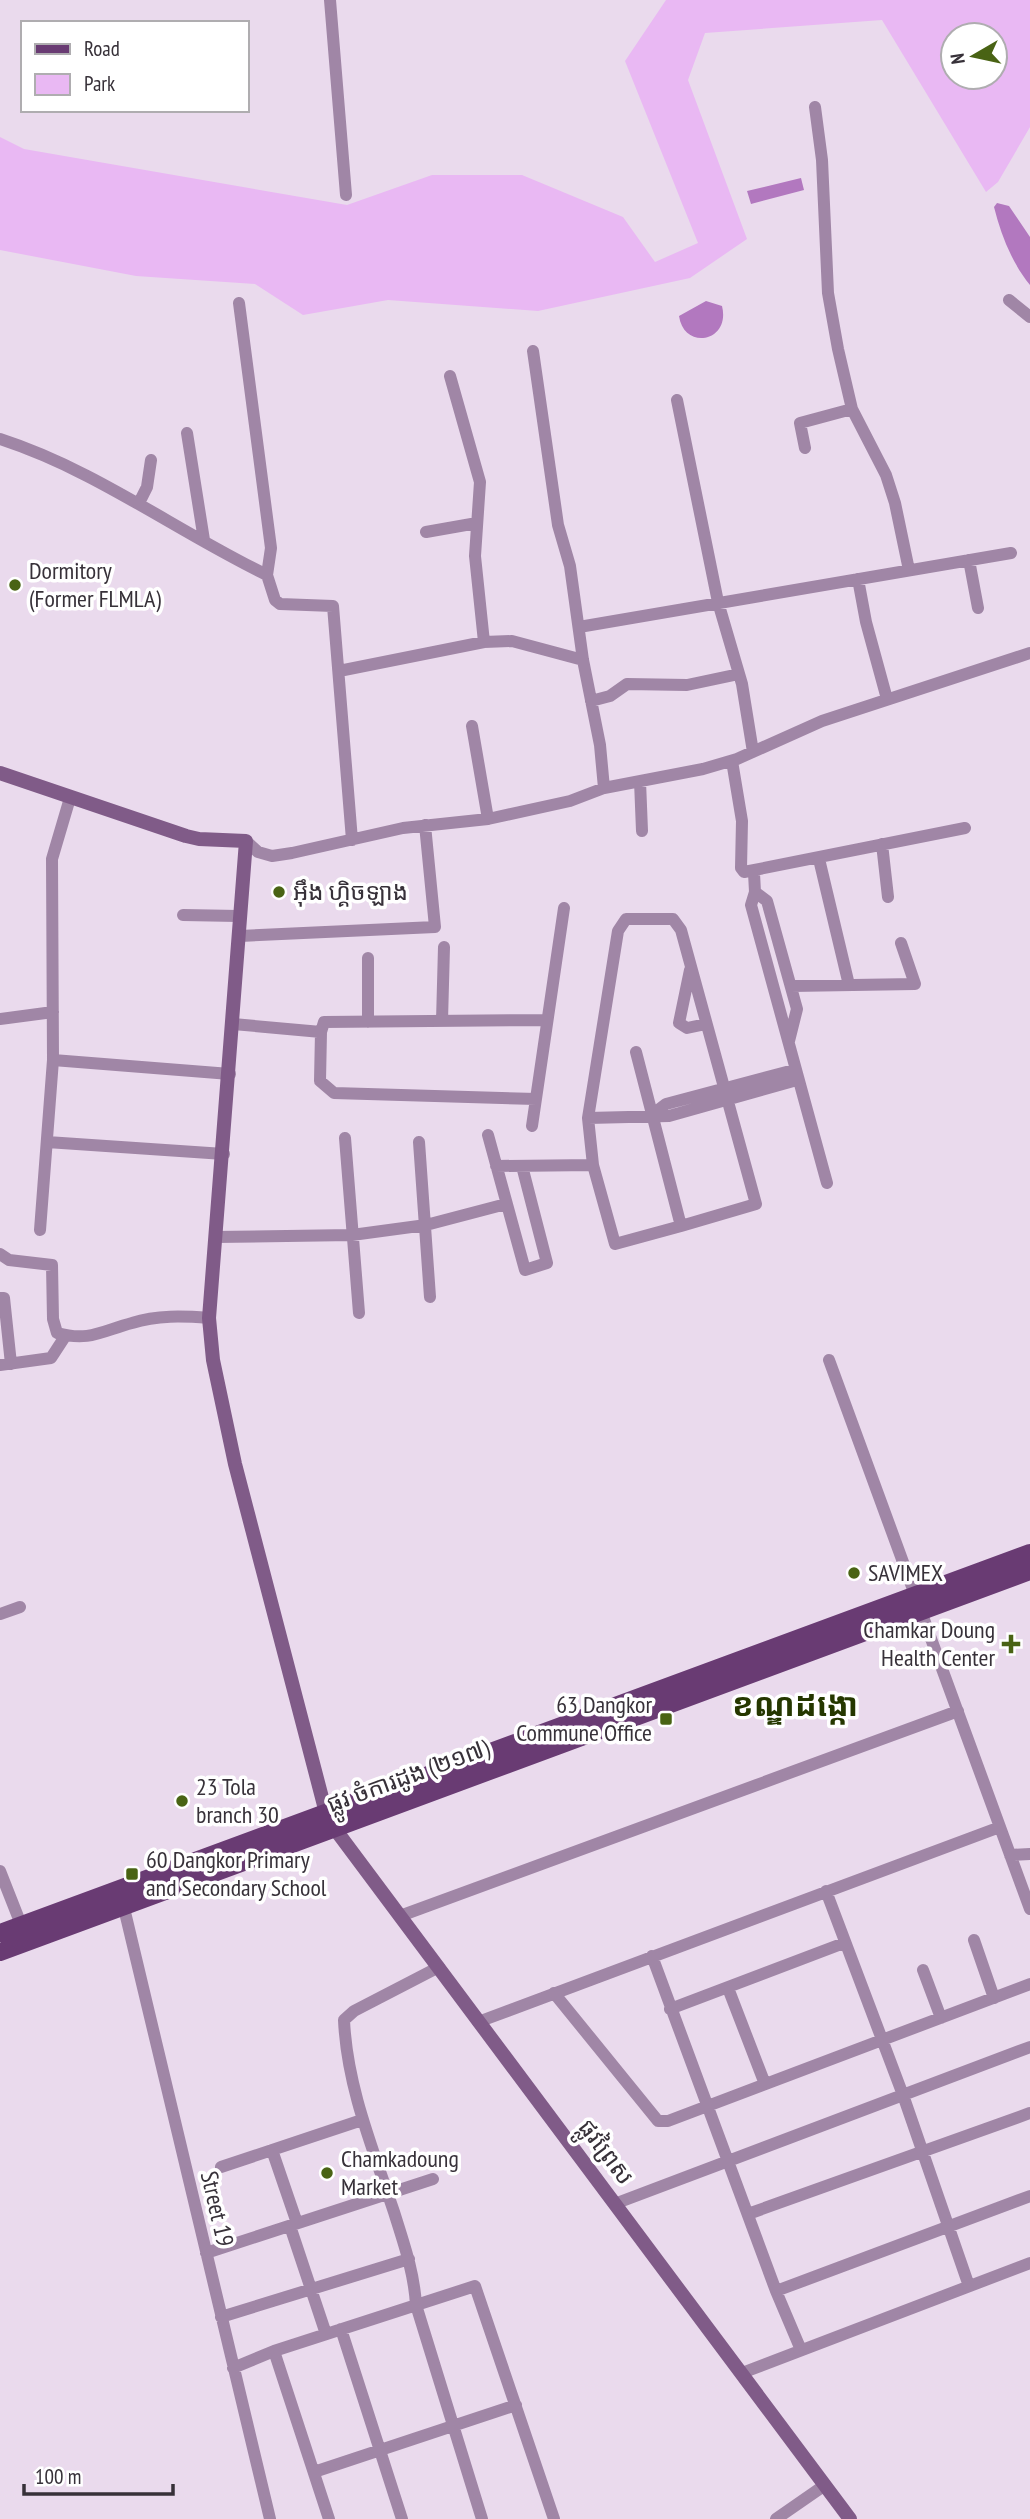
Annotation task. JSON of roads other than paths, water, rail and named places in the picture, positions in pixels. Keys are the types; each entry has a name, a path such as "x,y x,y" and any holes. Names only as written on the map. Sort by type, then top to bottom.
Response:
{"main road":[{"name":"ផ្លូវ ចំការដូង (២១៧)","path":"0,1933 25,1934 124,1908 918,1604 1030,1553"},
{"name":"ផ្លូវ ចំការដូង (២១៧)","path":"0,1952 25,1934 326,1813 918,1604 1030,1571"}],"street":[{"path":"330,0 346,195"},
{"path":"815,107 822,160 828,293 852,409 886,475 895,503 909,570"},
{"path":"1009,300 1030,317"},
{"path":"239,303 271,548 267,575 275,600 280,604 333,606 352,840"},
{"path":"534,351 558,525 570,566 604,788"},
{"path":"450,376 480,482 475,556 484,642"},
{"path":"677,400 719,602 739,674 753,752"},
{"path":"805,448 800,424 852,409"},
{"path":"187,433 204,540"},
{"path":"0,439 116,488 267,575"},
{"path":"139,503 147,487 151,460"},
{"path":"426,532 477,523"},
{"path":"579,627 1011,553"},
{"path":"969,560 978,608"},
{"path":"858,579 866,622 887,699"},
{"path":"339,671 484,642 512,641 583,660"},
{"path":"0,773 199,839 246,841 258,852 272,856 425,825 488,819 570,801 604,788 732,761 822,721 1030,653"},
{"path":"592,701 610,696 627,684 687,685 739,674"},
{"path":"472,726 488,819"},
{"path":"732,761 742,821 741,868 744,873 965,828"},
{"path":"640,781 642,831"},
{"path":"40,1230 53,1060 52,859 70,798"},
{"path":"240,936 435,927 425,825"},
{"name":"ផ្លូវព្រៃស","path":"246,841 238,916 240,936 224,1154 209,1318 213,1360 235,1464 326,1813 335,1829 478,2022 617,2203 850,2519"},
{"path":"882,844 888,897"},
{"path":"819,859 849,985"},
{"path":"754,873 755,891 751,905 795,1075 827,1183"},
{"path":"755,891 767,901 797,1009 788,1043"},
{"path":"532,1126 564,908"},
{"path":"183,915 238,916"},
{"path":"627,919 674,920 679,925 706,1024 756,1204 615,1244 593,1165 588,1118 621,922 627,919"},
{"path":"791,986 915,984 901,943"},
{"path":"442,1021 444,947"},
{"path":"368,958 368,1022"},
{"path":"691,966 679,1023 687,1028 706,1024"},
{"path":"0,1019 53,1012"},
{"path":"536,1099 334,1093 320,1081 321,1032 324,1022 547,1020"},
{"path":"233,1024 321,1032"},
{"path":"636,1052 681,1226"},
{"path":"53,1060 230,1074"},
{"path":"588,1118 669,1115 725,1095 795,1075"},
{"path":"488,1135 525,1270 547,1263 522,1166"},
{"path":"345,1138 359,1312"},
{"path":"47,1142 224,1154"},
{"path":"419,1142 430,1297"},
{"path":"496,1166 593,1165"},
{"path":"215,1237 352,1235 426,1226 506,1203"},
{"path":"0,1254 9,1260 52,1265 54,1328 66,1335 96,1336 132,1323 157,1318 209,1318"},
{"path":"0,1298 4,1298 6,1365 51,1358 66,1335"},
{"path":"829,1360 1030,1909"},
{"path":"0,1614 20,1607"},
{"path":"400,1916 958,1711"},
{"path":"478,2022 1000,1826"},
{"path":"1010,1855 1030,1854"},
{"path":"0,1871 25,1934"},
{"path":"826,1891 903,2095 969,2286"},
{"name":"Street 19","path":"124,1908 270,2519"},
{"path":"974,1940 994,1998"},
{"path":"670,2009 845,1943"},
{"path":"652,1956 727,2162 801,2350"},
{"path":"439,1967 354,2011 344,2020 362,2120 415,2277 416,2305 482,2519"},
{"path":"923,1970 941,2018"},
{"path":"554,1993 658,2121 668,2121 1030,1984"},
{"path":"728,1987 765,2084"},
{"path":"617,2203 1030,2047"},
{"path":"748,2214 1030,2113"},
{"path":"220,2167 362,2120"},
{"path":"272,2150 326,2334"},
{"path":"206,2253 433,2179"},
{"path":"776,2291 1030,2196"},
{"path":"221,2317 409,2259"},
{"path":"742,2373 1030,2263"},
{"path":"233,2368 274,2351 475,2286 554,2519"},
{"path":"341,2329 402,2519"},
{"path":"274,2351 329,2519"},
{"path":"314,2472 516,2405"},
{"path":"776,2519 825,2485"}],"place":[{"name":"Dormitory (Former FLMLA)","path":"15,585"},
{"name":"អ៊ឹង ហ្គិចឡាង","path":"279,892"},
{"name":"SAVIMEX","path":"854,1573"},
{"name":"Chamkar Doung Health Center","path":"1011,1644"},
{"name":"63 Dangkor Commune Office","path":"666,1719"},
{"name":"23 Tola branch 30","path":"182,1801"},
{"name":"60 Dangkor Primary and Secondary School","path":"132,1874"},
{"name":"Chamkadoung Market","path":"327,2173"}],"district":[{"name":"ខណ្ឌដង្កោ","path":"795,1705"}]}
